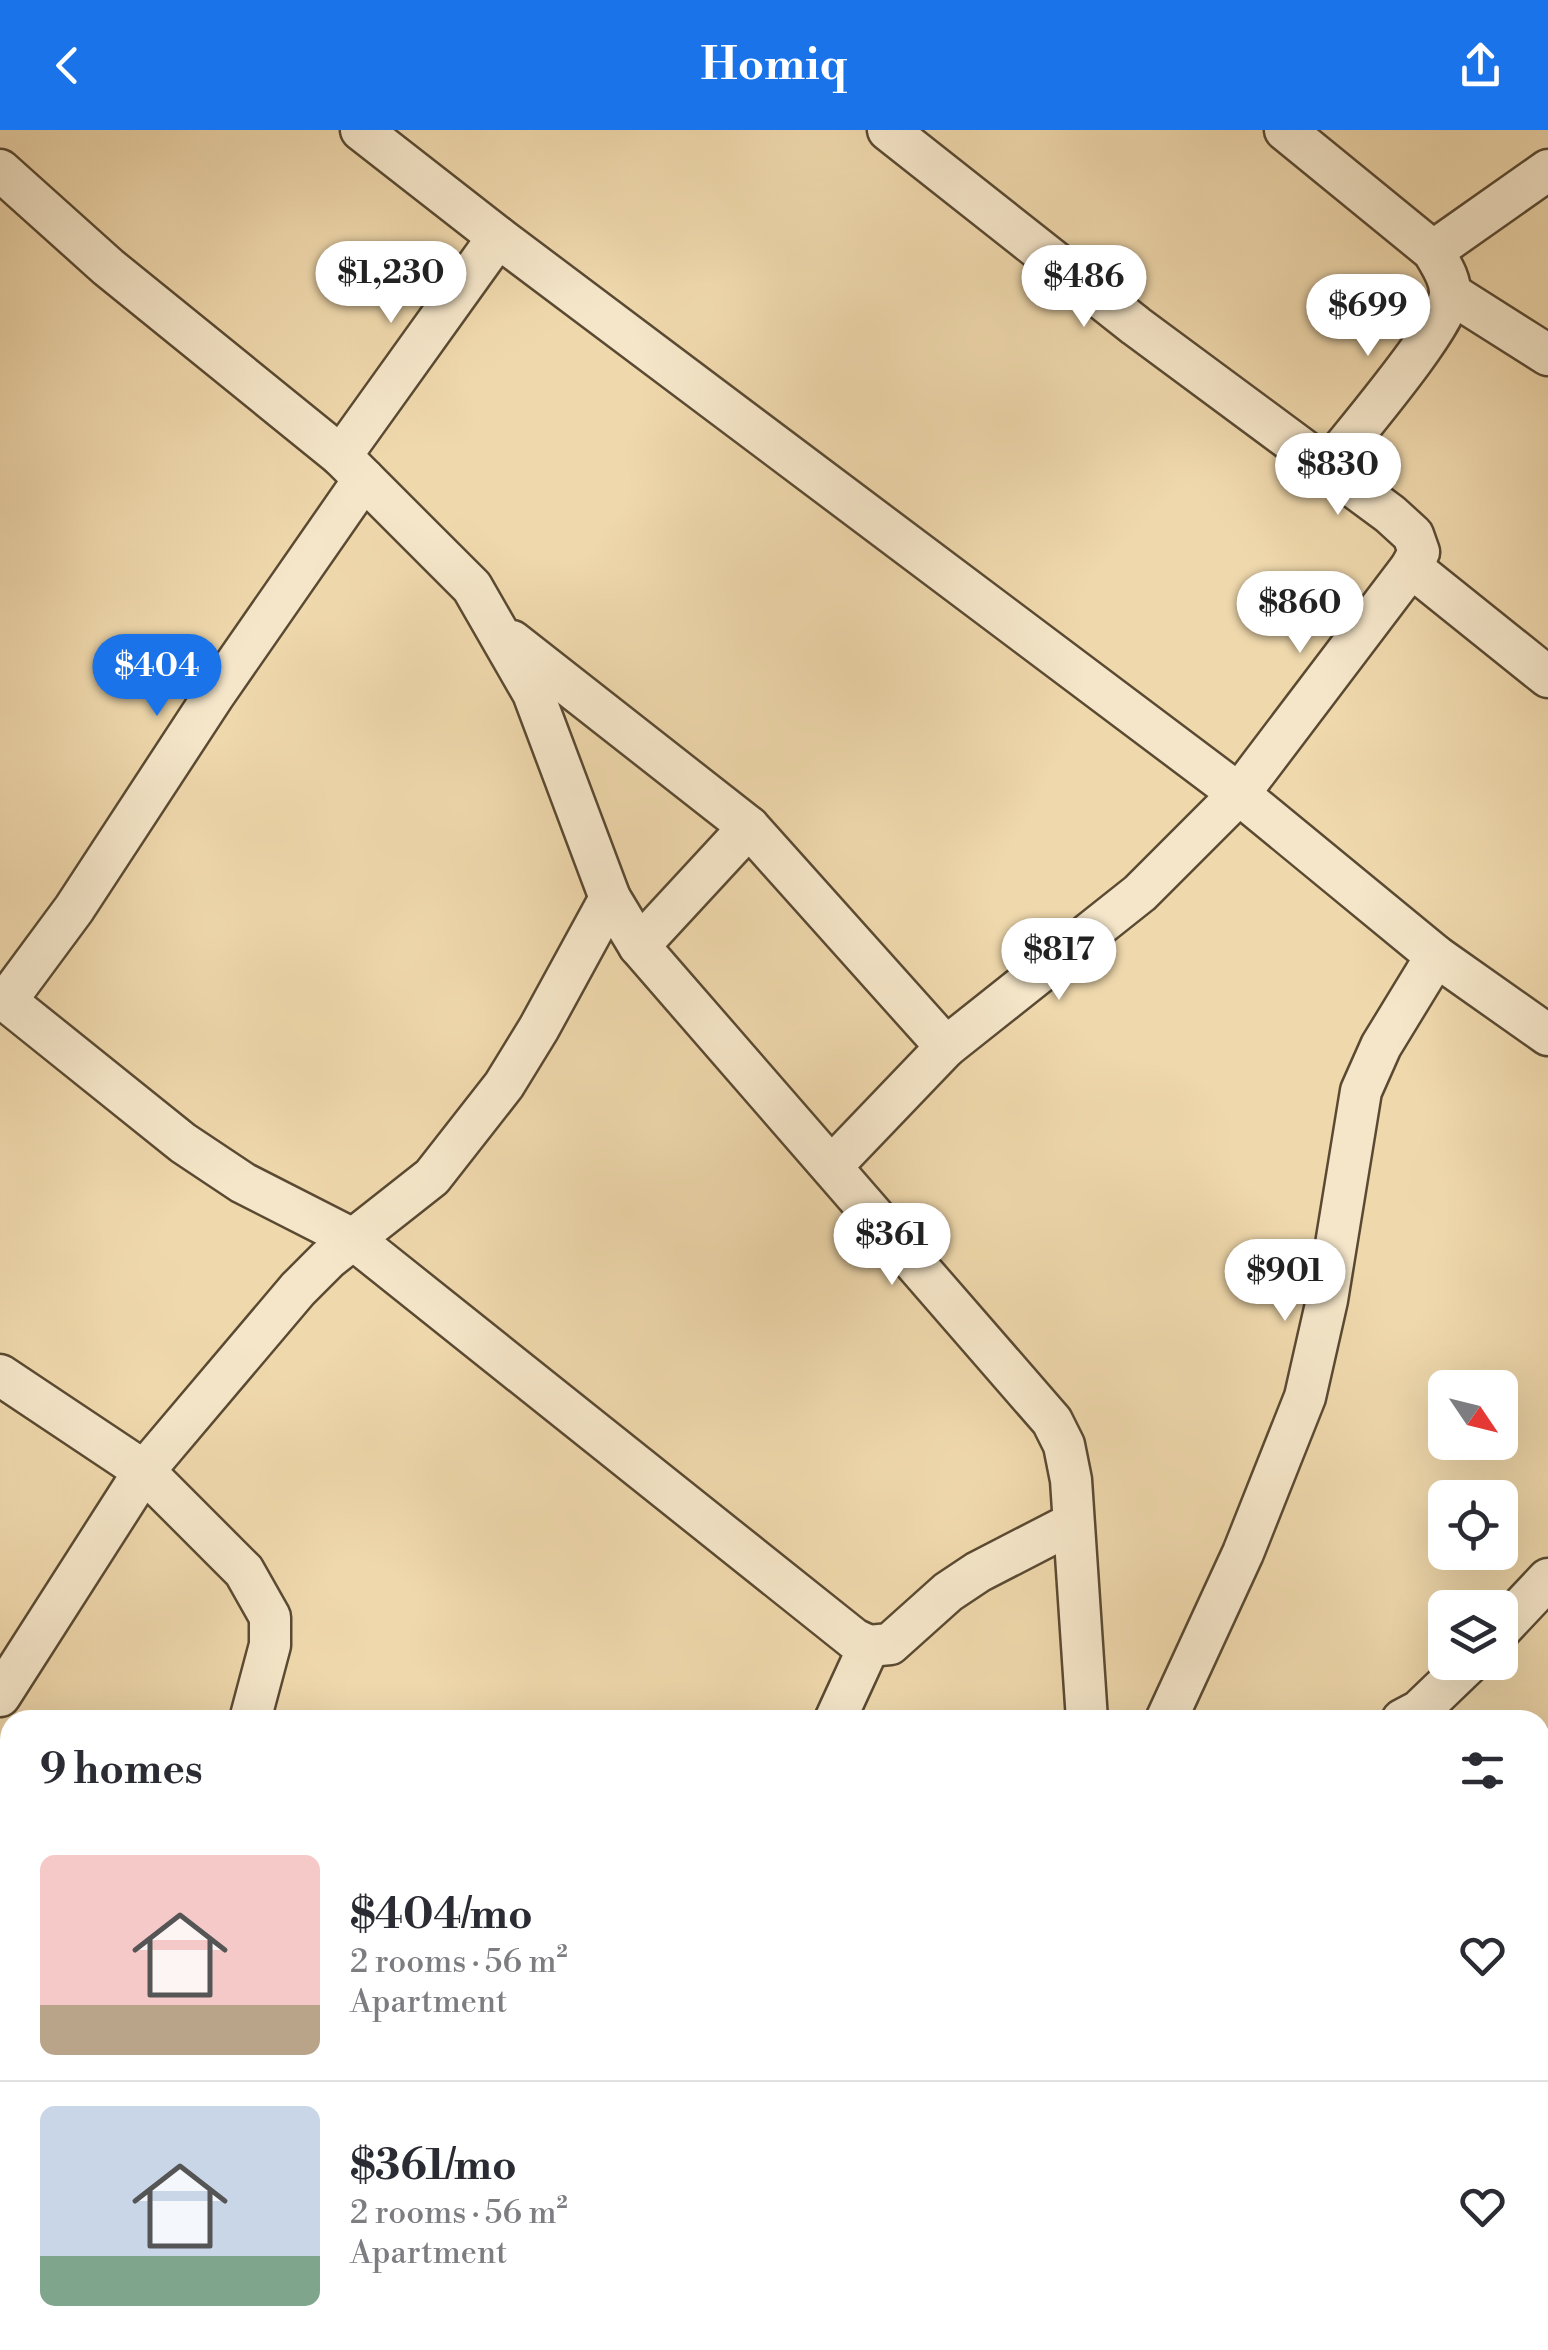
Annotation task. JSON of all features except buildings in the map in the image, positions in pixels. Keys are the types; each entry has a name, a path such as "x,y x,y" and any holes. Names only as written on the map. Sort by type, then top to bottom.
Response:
{"street":[{"path":"361,130 1239,794 1436,956 1548,1035"},
{"path":"832,1166 946,1047 1140,893 1239,794 1419,552 1413,535 1328,466 1136,326 888,130"},
{"path":"1285,130 1433,251 1447,276 1450,293 1436,328 1328,466"},
{"path":"0,170 108,268 353,467 472,587 533,693 610,898 639,946 1052,1421 1064,1445 1071,1480 1086,1710"},
{"path":"1433,251 1548,170"},
{"path":"498,237 214,695 74,909 3,998 183,1143 243,1183 354,1238 840,1630 869,1646 890,1644 948,1592 978,1572 1073,1523"},
{"path":"1450,293 1548,356"},
{"path":"1411,567 1548,677"},
{"path":"498,630 749,827 946,1047"},
{"path":"639,946 749,827"},
{"path":"0,1696 144,1470 298,1289 354,1238 432,1177 504,1085 610,898"},
{"path":"1171,1710 1243,1553 1306,1396 1327,1300 1361,1091 1381,1046 1436,956"},
{"path":"0,1374 144,1470 244,1571 270,1617 270,1645 253,1710"},
{"path":"1518,1611 1548,1579"},
{"path":"840,1710 869,1646"},
{"path":"1421,1710 1452,1680"}]}
